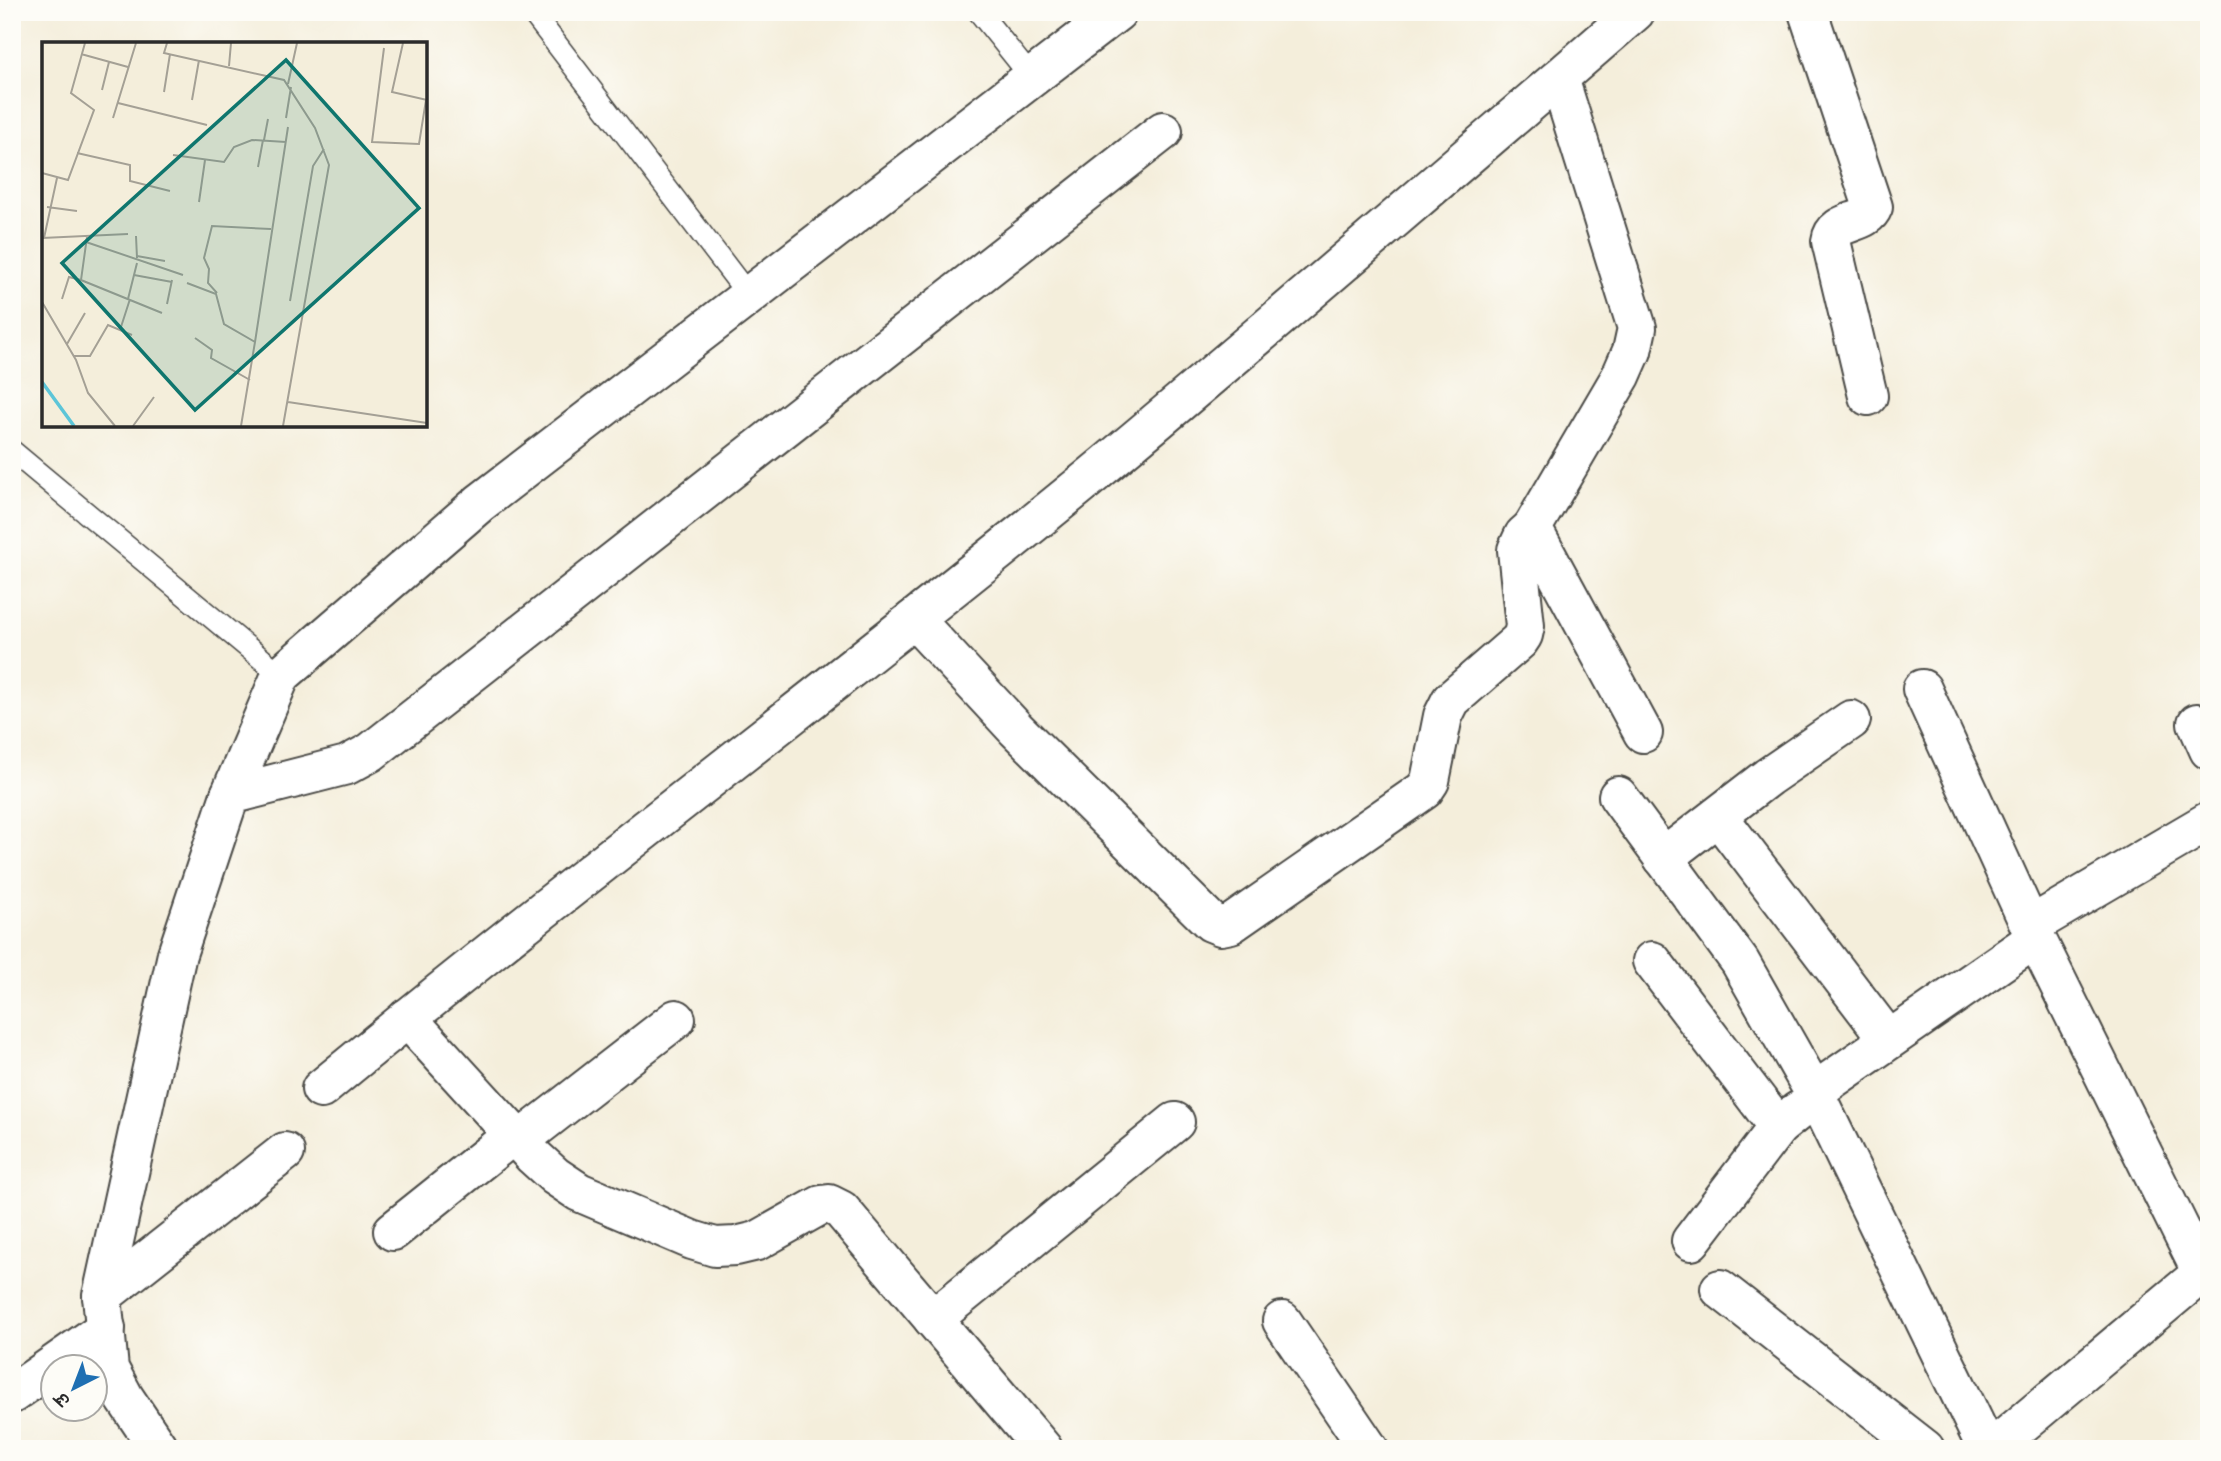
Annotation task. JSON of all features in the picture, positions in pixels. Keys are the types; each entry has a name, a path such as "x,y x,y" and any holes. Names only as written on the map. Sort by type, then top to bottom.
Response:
{"street":[{"path":"159,1449 124,1397 109,1369 104,1312 177,954 230,795 281,676 480,503 1117,12"},
{"path":"321,1089 1095,473 1635,12"},
{"path":"1808,12 1873,207 1867,216 1838,228 1832,234 1831,241 1868,396"},
{"path":"914,619 1016,729 1211,922 1221,926 1231,924 1424,790 1430,780 1443,716 1451,699 1523,635 1525,626 1517,550 1622,376 1637,328 1559,78"},
{"path":"230,795 347,765 371,752 1163,131"},
{"path":"1532,528 1643,733"},
{"path":"1618,796 1740,962 1815,1094 1989,1449 2205,1278 2033,932 1922,689"},
{"path":"1664,858 1768,776 1851,720"},
{"path":"1718,816 1888,1039"},
{"path":"1690,1241 1778,1127 1815,1094 2033,932 2209,821"},
{"path":"1652,961 1778,1127"},
{"path":"407,1018 516,1138 555,1176 579,1192 692,1240 715,1247 757,1241 821,1205 830,1204 841,1210 1043,1449"},
{"path":"393,1231 676,1019"},
{"path":"933,1319 1175,1122"},
{"path":"12,1394 285,1152"},
{"path":"1720,1289 1925,1449"},
{"path":"1282,1321 1369,1449"}],"lane":[{"path":"532,12 749,296"},
{"path":"979,12 1031,78"},
{"path":"12,451 281,676"}]}
